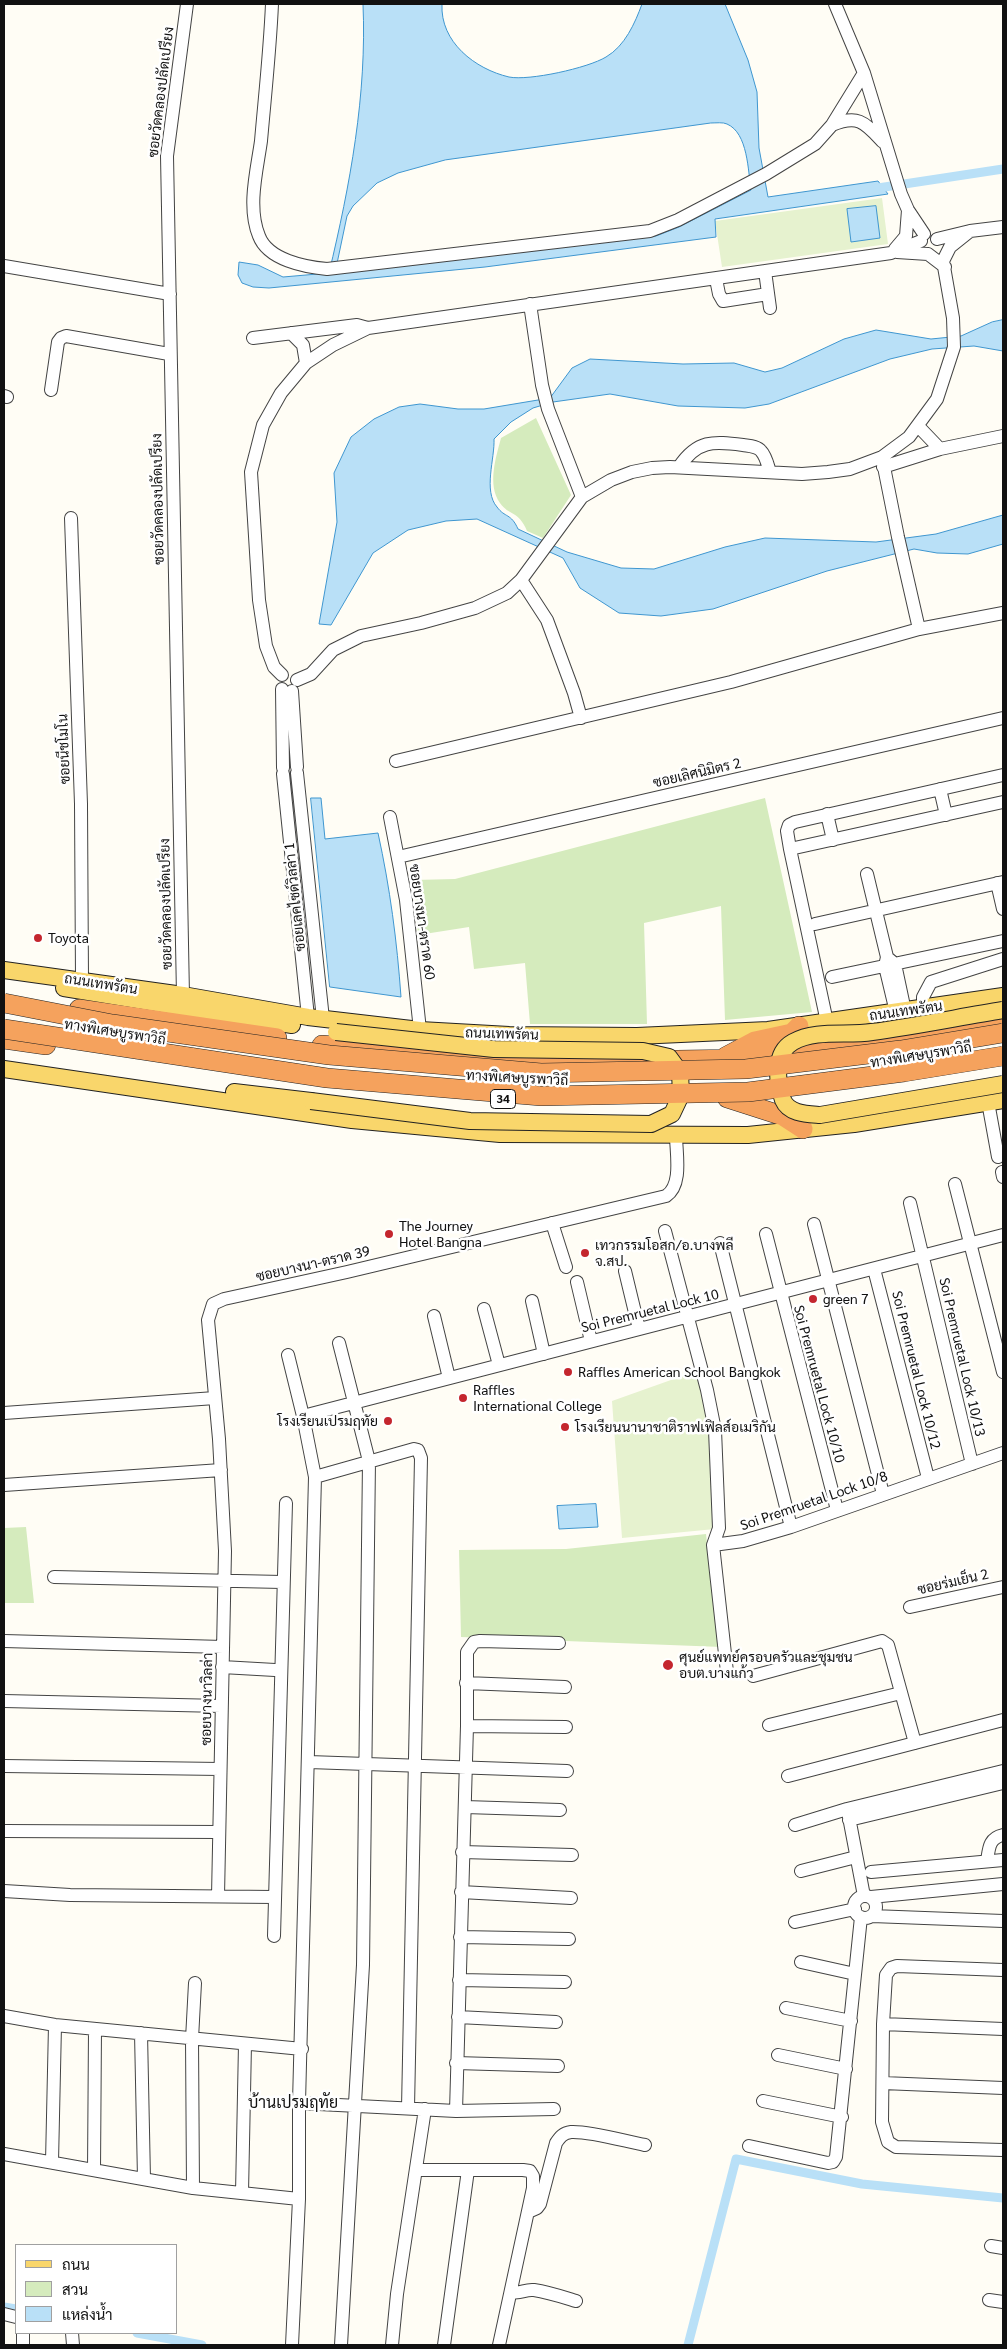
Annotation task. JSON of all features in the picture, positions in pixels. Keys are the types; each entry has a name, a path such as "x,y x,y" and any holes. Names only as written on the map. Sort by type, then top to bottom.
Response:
{"highway":[{"name":"ถนนเทพรัตน","path":"4,998 329,1046 541,1062 745,1059 900,1041 1003,1024"},
{"path":"4,1003 112,1024 329,1054 541,1073 746,1069 901,1050 1003,1033"},
{"name":"ทางพิเศษบูรพาวิถี","path":"4,1012 111,1033 328,1063 541,1082 747,1078 902,1059 1003,1042"},
{"path":"719,1060 755,1041 792,1033 799,1026"},
{"name":"ทางพิเศษบูรพาวิถี","path":"4,1029 327,1078 541,1096 748,1092 904,1072 1003,1056"},
{"name":"34","path":"4,1039 327,1085 541,1102 748,1098 905,1077 1003,1061"},
{"path":"726,1098 783,1116 803,1129"}],"main road":[{"name":"ถนนเทพรัตน","path":"4,970 183,995 316,1018 420,1030 509,1035 636,1036 768,1030 1003,996"},
{"path":"4,974 19,980 156,1004 336,1032 494,1049 643,1051 668,1057 680,1072 681,1095 672,1114 651,1124 470,1121 210,1089 143,1089"},
{"path":"1003,1010 870,1033 810,1036 792,1042 780,1056 778,1080 784,1103 799,1114 820,1115 1003,1084"},
{"path":"4,1069 352,1120 500,1134 748,1135 900,1118 996,1101"}],"street":[{"name":"ซอยวัดคลองปลัดเปรียง","path":"183,995 169,354 170,294 167,156 187,4"},
{"path":"272,4 271,40 254,195 256,223 259,236 266,247 281,257 305,267 332,268 650,231 678,220 749,183 815,144 832,126 864,74"},
{"path":"835,4 864,74 901,194 925,247 932,248 936,242 964,232"},
{"path":"832,126 845,120 856,120 867,124 885,144"},
{"path":"909,213 924,228 964,232 1003,228"},
{"path":"892,252 906,236 909,213"},
{"path":"944,264 950,247 964,232"},
{"path":"892,252 922,237"},
{"path":"883,462 918,426 937,398 953,352 953,318 944,264 936,242"},
{"path":"290,687 294,674 287,673 282,675 274,667 266,646 259,600 251,472 263,424 281,393 306,363 333,345 368,328 765,272 892,252 928,254 944,264"},
{"path":"4,266 170,294"},
{"path":"765,272 770,308"},
{"path":"716,279 719,294 723,300 768,294"},
{"path":"530,304 542,386 548,409 582,497"},
{"path":"253,338 357,325 368,328"},
{"path":"291,333 303,345 306,363"},
{"path":"52,390 58,342 66,336 169,354"},
{"path":"918,426 940,449"},
{"path":"290,687 311,674 333,650 361,636 420,623 474,608 507,593 521,580 542,554 582,497 611,480 632,472 652,468 679,467 802,474 828,472 1003,436"},
{"path":"679,467 686,456 694,450 706,444 720,442 757,448 763,454 770,472"},
{"path":"883,462 919,628"},
{"name":"ซอยนีชโมโน","path":"71,518 81,804 82,980"},
{"path":"521,580 547,620 574,693 581,718"},
{"path":"396,761 731,682 919,628 1003,613"},
{"name":"ซอยเลคไซด์วิลล่า 1","path":"290,687 290,766 316,1018"},
{"name":"ซอยเลิศนิมิตร 2","path":"398,857 1003,718"},
{"path":"827,1022 790,849 787,831 789,825 827,814 1003,775"},
{"path":"940,789 946,815"},
{"path":"790,849 1003,802"},
{"path":"827,814 833,840"},
{"name":"ซอยบางนา-ตราด 60","path":"390,818 412,944 420,1030"},
{"path":"867,874 901,1012"},
{"path":"815,924 1000,883 1003,909"},
{"path":"832,977 889,962 1003,940"},
{"path":"923,1008 923,997 932,982 1003,959"},
{"path":"996,1101 998,1157"},
{"name":"ซอยบางนา-ตราด 39","path":"222,1502 216,1398 208,1320 210,1310 218,1301 666,1196 673,1192 676,1184 676,1135"},
{"path":"955,1184 1003,1372"},
{"name":"Soi Premruetal Lock 10/13","path":"910,1203 972,1464"},
{"path":"552,1223 566,1267"},
{"path":"814,1224 883,1494"},
{"name":"Soi Premruetal Lock 10/8","path":"665,1231 707,1390 715,1430 718,1528 713,1546 743,1542 791,1527 1003,1452"},
{"name":"Soi Premruetal Lock 10/10","path":"766,1234 837,1510"},
{"name":"Soi Premruetal Lock 10","path":"304,1416 1003,1235"},
{"path":"720,1242 734,1305 791,1527"},
{"name":"Soi Premruetal Lock 10/12","path":"874,1269 928,1478"},
{"path":"625,1271 639,1329"},
{"path":"577,1282 591,1341"},
{"path":"532,1301 544,1354"},
{"path":"484,1310 499,1365"},
{"path":"434,1316 449,1378"},
{"path":"339,1344 369,1461 363,1965 341,2345"},
{"path":"288,1356 304,1416 315,1477 302,2049 292,2345"},
{"path":"4,1413 216,1398"},
{"path":"315,1477 414,1449 418,1450 421,1458 408,2108"},
{"path":"4,1485 221,1470"},
{"name":"ซอยบางนาวิลล่า","path":"218,1896 224,1580 222,1502"},
{"path":"274,1936 282,1582 286,1503"},
{"path":"713,1546 727,1672"},
{"path":"54,1577 282,1582"},
{"name":"ซอยร่มเย็น 2","path":"910,1608 1003,1587"},
{"path":"4,1641 223,1647"},
{"path":"753,1676 882,1641 888,1645 915,1743"},
{"path":"456,2111 467,1726 467,1652 474,1642 558,1643"},
{"path":"222,1667 274,1670"},
{"path":"466,1683 565,1687"},
{"path":"769,1725 901,1693"},
{"path":"4,1701 221,1706"},
{"path":"788,1776 1003,1720"},
{"path":"467,1726 566,1727"},
{"path":"309,1762 566,1771"},
{"path":"4,1766 220,1769"},
{"path":"795,1826 961,1787 1003,1771"},
{"path":"961,1787 1003,1783"},
{"path":"465,1807 560,1810"},
{"path":"848,1815 856,1857 868,1896 876,1906 863,1914"},
{"path":"4,1831 219,1832"},
{"path":"987,1861 990,1842 995,1837 1003,1835"},
{"path":"462,1852 572,1855"},
{"path":"801,1871 856,1857"},
{"path":"871,1872 1003,1860"},
{"path":"749,2146 828,2163 833,2162 836,2157 842,2117 863,1914 855,1902 868,1896 1003,1884"},
{"path":"4,1891 70,1895 274,1897"},
{"path":"461,1892 571,1898"},
{"path":"795,1922 863,1914 1003,1921"},
{"path":"460,1937 569,1939"},
{"path":"801,1962 856,1974"},
{"path":"1003,1970 897,1966 891,1968 886,1975 883,2024 882,2122 884,2134 888,2142 896,2147 1003,2150"},
{"path":"460,1980 565,1982"},
{"path":"193,2188 192,2039 195,1983"},
{"path":"786,2008 851,2021"},
{"path":"4,2016 55,2025 302,2049"},
{"path":"458,2017 556,2022"},
{"path":"883,2024 1003,2029"},
{"path":"52,2162 55,2025"},
{"path":"94,2170 96,2029"},
{"path":"141,2034 144,2179"},
{"path":"242,2193 245,2044"},
{"path":"778,2055 846,2069"},
{"path":"456,2063 558,2066"},
{"path":"883,2082 1003,2088"},
{"path":"763,2101 842,2117"},
{"path":"299,2104 456,2111 554,2109"},
{"path":"392,2345 397,2294 425,2109"},
{"path":"528,2212 537,2208 540,2204 556,2143 560,2136 570,2132 645,2145"},
{"path":"4,2154 193,2188 298,2199"},
{"path":"417,2170 530,2172 533,2176 533,2188 499,2345"},
{"path":"444,2345 468,2170"},
{"path":"511,2292 519,2294 529,2290 536,2290 576,2301"},
{"path":"989,2300 1003,2302"}],"green space":[{"path":"882,198 888,244 722,267 715,221"},
{"path":"536,418 571,495 543,538 527,531 517,516 503,507 496,496 493,480 501,438"},
{"path":"765,798 812,1012 725,1020 721,906 644,923 647,1024 530,1024 525,963 474,969 469,927 418,935 414,880 455,879"},
{"path":"699,1370 711,1408 715,1529 622,1538 612,1401"},
{"path":"26,1527 34,1603 4,1603 4,1528"},
{"path":"706,1534 713,1598 722,1647 461,1637 459,1550 566,1549"}],"water":[{"path":"363,4 442,4 443,18 447,30 453,42 462,52 484,68 496,73 509,77 530,77 573,69 606,57 619,47 624,40 633,26 642,4 725,4 748,60 757,92 759,148 768,197 878,181 888,194 715,219 716,237 485,267 269,288 253,287 242,283 238,275 239,262 258,265 283,277 329,273 344,207 355,140 360,106 364,38","holes":["713,123 727,124 739,135 746,153 751,190 679,227 656,236 335,273 347,216 353,206 377,183 398,173 445,160"]},
{"path":"876,206 880,238 851,242 847,209"},
{"path":"1003,320 1003,351 974,346 932,349 890,359 769,404 745,408 678,406 610,394 553,402 533,408 511,422 494,439 490,483 493,500 497,507 513,520 518,529 567,552 621,568 654,569 725,547 765,538 876,542 936,534 1003,515 1003,544 968,554 937,553 914,549 827,571 713,609 661,616 619,613 580,588 563,558 477,519 446,521 408,530 373,553 331,625 319,624 337,522 334,473 351,437 374,419 399,407 420,404 458,409 484,409 550,398 572,368 590,359 683,364 734,363 765,372 782,368 844,339 876,330 931,339 961,336 992,322"},
{"path":"311,798 321,798 325,839 378,833 393,915 401,997 330,987"},
{"path":"596,1504 598,1527 559,1529 557,1506"}],"waterway":[{"path":"878,188 1003,169"},
{"path":"688,2345 736,2159 862,2184 1003,2198"},
{"path":"4,2307 15,2309"},
{"path":"142,2334 202,2345"}],"place":[{"name":"Toyota","path":"38,938"},
{"name":"The Journey Hotel Bangna","path":"389,1234"},
{"name":"เทวกรรมโอสก/อ.บางพลี จ.สป.","path":"585,1253"},
{"name":"green 7","path":"813,1299"},
{"name":"Raffles American School Bangkok","path":"568,1372"},
{"name":"Raffles International College","path":"463,1398"},
{"name":"โรงเรียนเปรมฤทัย","path":"388,1421"},
{"name":"โรงเรียนนานาชาติราฟเฟิลส์อเมริกัน","path":"565,1427"},
{"name":"ศุนย์แพทย์ครอบครัวและชุมชน อบต.บางแก้ว","path":"668,1665"}],"district":[{"name":"บ้านเปรมฤทัย","path":"293,2103"}]}
